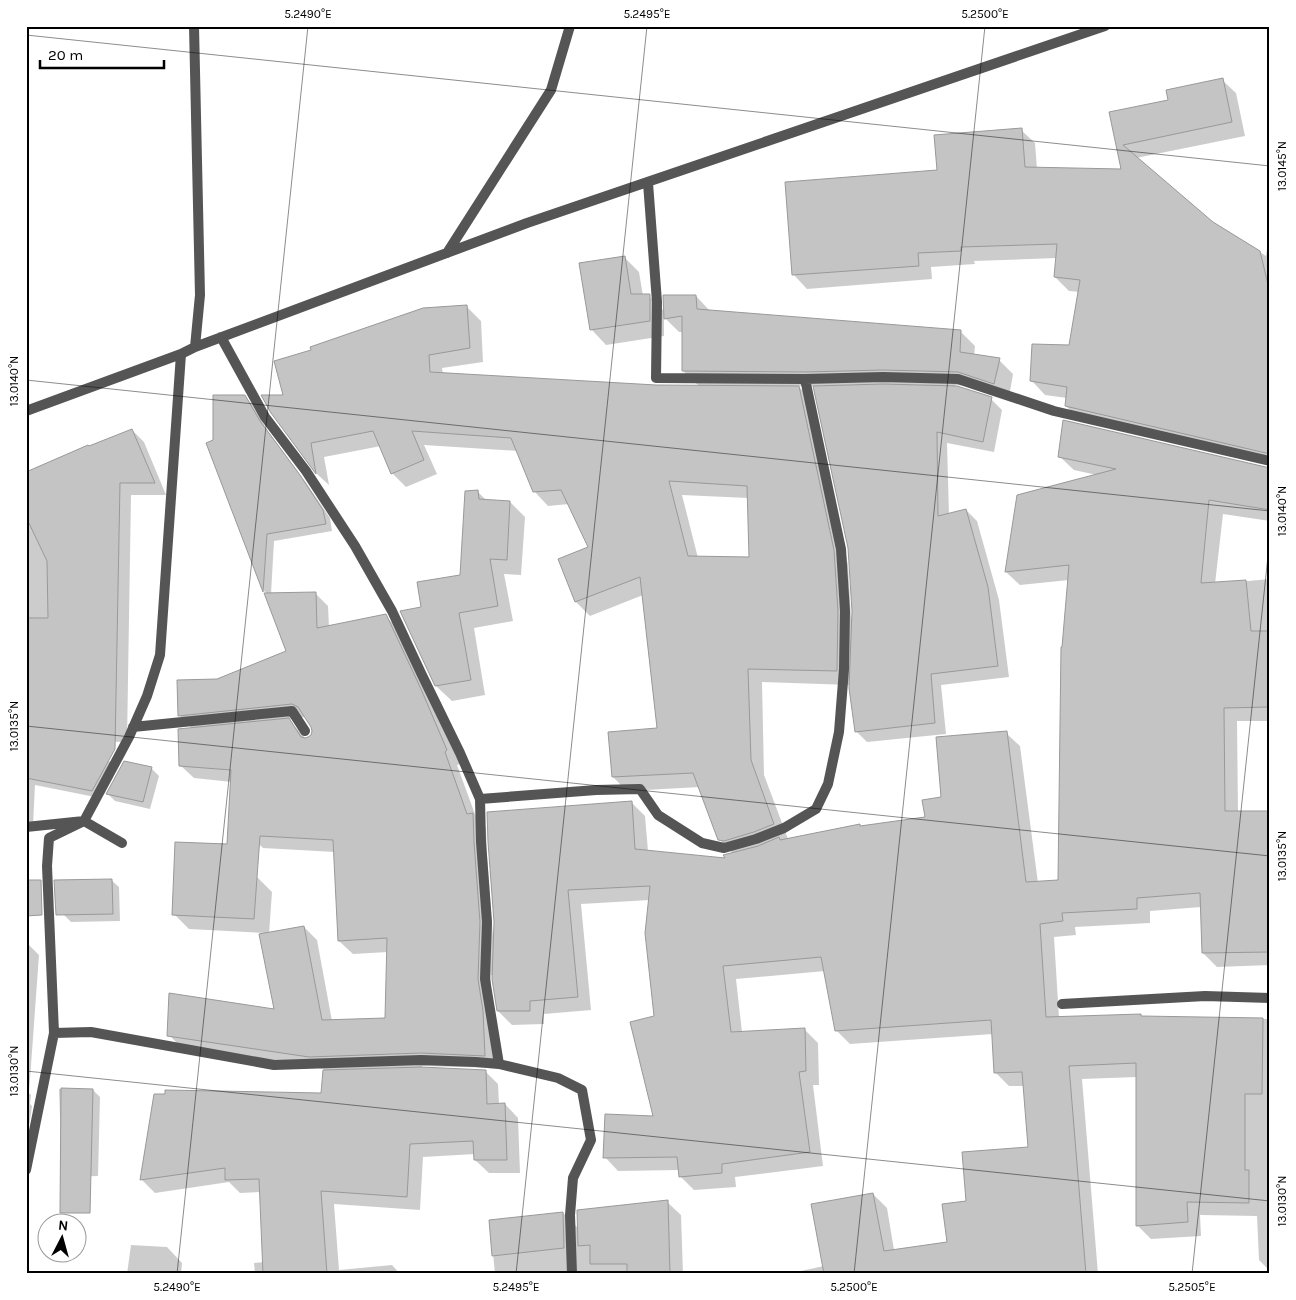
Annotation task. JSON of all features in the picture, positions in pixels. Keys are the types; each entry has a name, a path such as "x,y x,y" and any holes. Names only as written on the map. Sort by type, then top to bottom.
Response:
{"street":[{"path":"194,26 200,295 195,347"},
{"path":"447,253 551,90 570,26"},
{"path":"26,411 526,223 1105,26"},
{"path":"648,183 657,302 656,378 805,379 882,377 958,379 1054,410 1270,461"},
{"path":"222,338 265,417 306,471 355,546 392,611 460,752 480,799 487,922 485,979 499,1064"},
{"path":"26,1170 54,1033 48,866 49,838 84,821 129,737 147,696 160,655 181,354"},
{"path":"480,799 596,790 640,789 658,815 702,843 724,848 756,839 784,828 816,809 828,784 839,732 844,669 845,612 841,549 805,379"},
{"path":"133,727 292,711 305,731"},
{"path":"26,827 84,821 122,843"},
{"path":"1062,1004 1205,996 1270,998"},
{"path":"54,1033 91,1032 274,1065 421,1060 476,1062 499,1064 558,1078 582,1090 591,1140 573,1178 570,1215 572,1274"}],"building":[{"path":"1223,78 1232,122 1123,145 1213,222 1260,251 1270,293 1270,454 1065,406 1067,387 1030,381 1032,344 1069,345 1080,280 1054,277 1057,244 961,247 961,251 918,253 919,266 792,275 785,182 937,170 934,135 1022,128 1025,167 1121,169 1109,112 1168,100 1166,90"},
{"path":"625,256 631,294 650,294 650,321 590,330 579,263"},
{"path":"663,295 696,295 697,309 961,330 960,352 1000,358 994,384 958,372 883,370 805,372 682,371 682,316 664,319"},
{"path":"467,305 470,348 429,355 430,372 656,385 799,386 834,550 838,611 837,671 748,669 751,760 774,824 724,841 718,840 693,773 612,777 608,732 657,728 640,577 575,602 558,559 588,547 561,490 533,492 511,438 412,431 424,460 391,474 373,431 311,443 316,474 271,413 261,395 283,395 274,361 311,350 310,347 423,308","holes":["669,481 747,486 749,557 688,556"]},
{"path":"883,384 957,386 992,397 983,442 937,432 938,516 966,509 988,587 998,666 931,674 935,723 855,732 849,688 852,611 848,548 813,386"},
{"path":"213,395 245,395 260,421 323,510 326,524 267,534 263,592 206,443 213,440"},
{"path":"1063,420 1270,468 1270,510 1209,500 1201,583 1246,580 1251,631 1270,631 1270,707 1224,708 1225,811 1270,811 1270,952 1202,953 1200,893 1137,898 1137,909 1062,913 1063,921 1040,924 1046,1017 1141,1014 1141,1016 1263,1018 1262,1094 1245,1094 1245,1170 1249,1170 1249,1203 1187,1202 1188,1222 1136,1226 1136,1063 1069,1066 1086,1274 824,1274 811,1204 873,1193 884,1251 947,1242 942,1204 966,1201 962,1152 1028,1147 1022,1072 994,1073 991,1020 835,1031 821,957 723,966 731,1032 805,1028 806,1071 799,1072 810,1152 722,1164 722,1173 679,1177 677,1157 603,1158 605,1114 653,1116 630,1022 654,1016 645,933 650,886 568,890 578,997 530,1001 530,1011 497,1011 492,979 494,922 487,812 632,801 635,849 725,858 723,855 758,846 779,837 780,840 860,824 860,826 925,817 922,800 941,797 936,737 1007,731 1026,882 1058,880 1061,647 1069,565 1005,572 1017,495 1116,469 1058,457"},
{"path":"132,429 155,483 120,483 115,749 92,791 26,778 26,618 48,618 47,561 26,517 26,472 88,445"},
{"path":"478,490 479,499 510,501 507,560 490,559 498,606 459,613 471,680 435,686 400,611 421,607 417,582 460,575 465,491"},
{"path":"316,592 317,628 386,614 447,750 445,752 467,814 473,813 480,922 478,979 483,1011 485,1056 421,1053 309,1057 167,1036 169,993 274,1009 259,934 304,926 322,1020 385,1018 387,938 338,941 333,840 260,836 254,919 172,915 175,842 227,844 231,770 179,766 178,729 289,718 301,737 308,737 312,731 298,707 292,704 178,716 177,680 217,679 286,651 264,593"},
{"path":"124,761 152,767 143,802 106,794"},
{"path":"112,879 113,914 56,915 54,880"},
{"path":"26,880 41,880 42,915 26,916"},
{"path":"421,1067 486,1070 487,1104 505,1103 507,1160 474,1160 473,1141 410,1144 407,1197 321,1191 327,1274 263,1274 259,1179 225,1180 225,1168 140,1180 154,1094 165,1094 165,1090 321,1093 323,1070"},
{"path":"61,1088 93,1089 90,1213 60,1212"},
{"path":"668,1200 670,1274 627,1274 627,1264 590,1264 590,1245 578,1246 577,1210"},
{"path":"563,1212 564,1248 492,1256 489,1220"}]}
